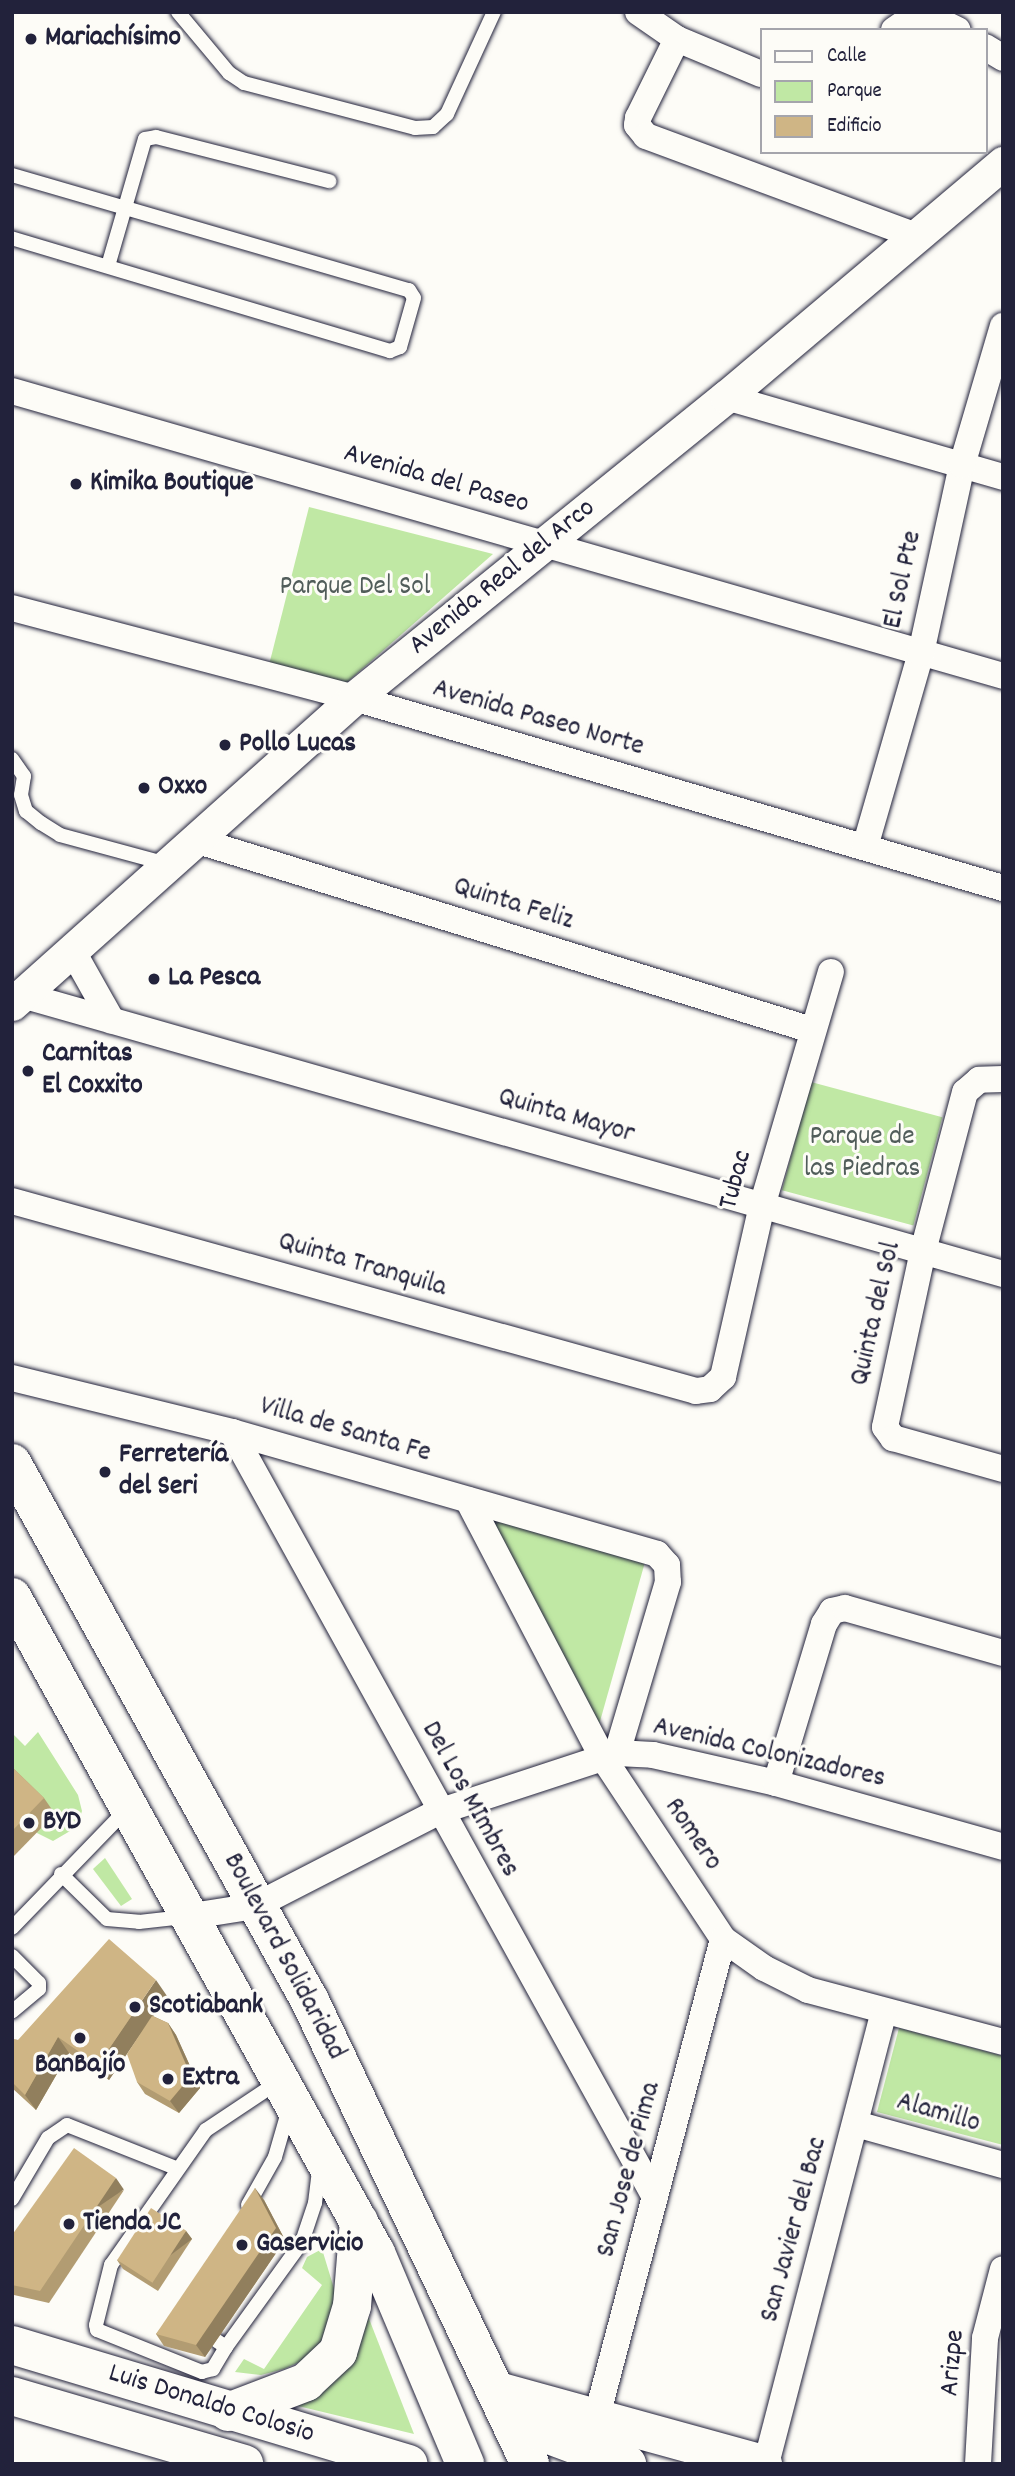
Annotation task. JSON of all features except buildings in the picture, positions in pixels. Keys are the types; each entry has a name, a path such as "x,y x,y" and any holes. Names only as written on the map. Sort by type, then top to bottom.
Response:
{"main road":[{"name":"Boulevard Solidaridad","path":"12,1463 310,2001 498,2391 530,2464"},
{"name":"Boulevard Solidaridad","path":"12,1597 192,1916 359,2221 410,2325 465,2464"},
{"path":"228,2412 306,2382 338,2352 352,2306 359,2221"},
{"name":"Luis Donaldo Colosio","path":"12,2345 228,2412 410,2464"},
{"path":"498,2391 765,2464"},
{"path":"498,2391 541,2432 627,2464"},
{"name":"Luis Donaldo Colosio","path":"12,2396 244,2464"}],"street":[{"path":"638,12 677,39 760,74"},
{"path":"897,28 913,17 927,15 954,28"},
{"path":"677,39 638,118 637,125 646,136 919,237"},
{"path":"987,48 1003,58"},
{"path":"987,153 1003,161"},
{"name":"Avenida Real del Arco","path":"17,1000 354,698 726,397 919,237 1003,161"},
{"name":"El Sol Pte","path":"865,847 920,653 962,465 1003,326"},
{"name":"Avenida del Paseo","path":"12,391 1003,676"},
{"path":"726,397 1003,477"},
{"name":"Avenida Paseo Norte","path":"12,608 354,698 1003,888"},
{"name":"Quinta Feliz","path":"195,840 812,1030"},
{"path":"72,950 112,1021"},
{"name":"Tubac","path":"696,1391 710,1389 723,1377 762,1206 831,972"},
{"name":"Quinta Mayor","path":"17,1000 112,1021 1003,1274"},
{"name":"Quinta del Sol","path":"1003,1079 979,1080 965,1092 923,1251 885,1427 894,1438 1003,1469"},
{"name":"Quinta Tranquila","path":"12,1201 696,1391"},
{"name":"Villa de Santa Fe","path":"12,1378 232,1432 657,1554 667,1565 668,1583 610,1755"},
{"name":"Del Los MImbres","path":"232,1432 439,1812 655,2197"},
{"name":"Romero","path":"468,1500 610,1755 723,1939 764,1968 808,1990 1003,2042"},
{"path":"776,1783 824,1623 832,1611 845,1608 1003,1653"},
{"name":"Avenida Colonizadores","path":"192,1916 255,1906 439,1812 610,1755 653,1755 776,1783 1003,1847"},
{"name":"San Jose de Pima","path":"597,2416 723,1939"},
{"name":"San Javier del Bac","path":"765,2464 884,2012"},
{"name":"Alamillo","path":"856,2124 1003,2165"},
{"name":"Arizpe","path":"978,2464 1003,2269"}],"lane":[{"path":"178,12 229,74 244,83 415,128 433,127 447,114 494,12"},
{"path":"108,266 123,206 145,139 156,137 329,181"},
{"path":"12,175 409,289 414,298 396,351 12,238"},
{"path":"12,759 24,776 21,795 26,811 41,823 60,835 168,864"},
{"path":"12,1928 129,1806"},
{"path":"61,1874 107,1919 139,1923 192,1916"},
{"path":"12,1956 39,1983 39,1989 12,2012"},
{"path":"286,2087 206,2130 111,2265 97,2330 206,2372 222,2344 276,2269 302,2242 315,2203 320,2148"},
{"path":"239,2219 275,2157 286,2087"},
{"path":"12,2199 48,2138 66,2125 178,2169"},
{"path":"152,2349 161,2335"}],"green space":[{"name":"Parque Del Sol","path":"309,507 493,554 345,684 269,665"},
{"name":"Parque de las Piedras","path":"811,1082 942,1117 913,1225 782,1190"},
{"path":"470,1502 647,1555 595,1739"},
{"path":"38,1732 78,1795 82,1811 77,1827 53,1841 37,1833 12,1772 12,1733 25,1746"},
{"path":"105,1858 132,1899 121,1906 93,1869"},
{"path":"899,2028 1003,2056 1003,2145 877,2112"},
{"path":"322,2249 336,2295 328,2334 304,2360 284,2369 261,2375 235,2372 244,2359 264,2369 322,2285 302,2268 307,2257"},
{"path":"366,2311 414,2434 298,2406"}],"place":[{"name":"Mariachísimo","path":"31,39"},
{"name":"Kimika Boutique","path":"76,484"},
{"name":"Pollo Lucas","path":"225,745"},
{"name":"Oxxo","path":"144,788"},
{"name":"La Pesca","path":"154,979"},
{"name":"Carnitas El Coxxito","path":"28,1071"},
{"name":"Ferretería del Seri","path":"105,1472"},
{"name":"BYD","path":"29,1823"},
{"name":"Scotiabank","path":"135,2007"},
{"name":"BanBajío","path":"80,2038"},
{"name":"Extra","path":"168,2079"},
{"name":"Tienda JC","path":"69,2224"},
{"name":"Gaservicio","path":"242,2245"}]}
